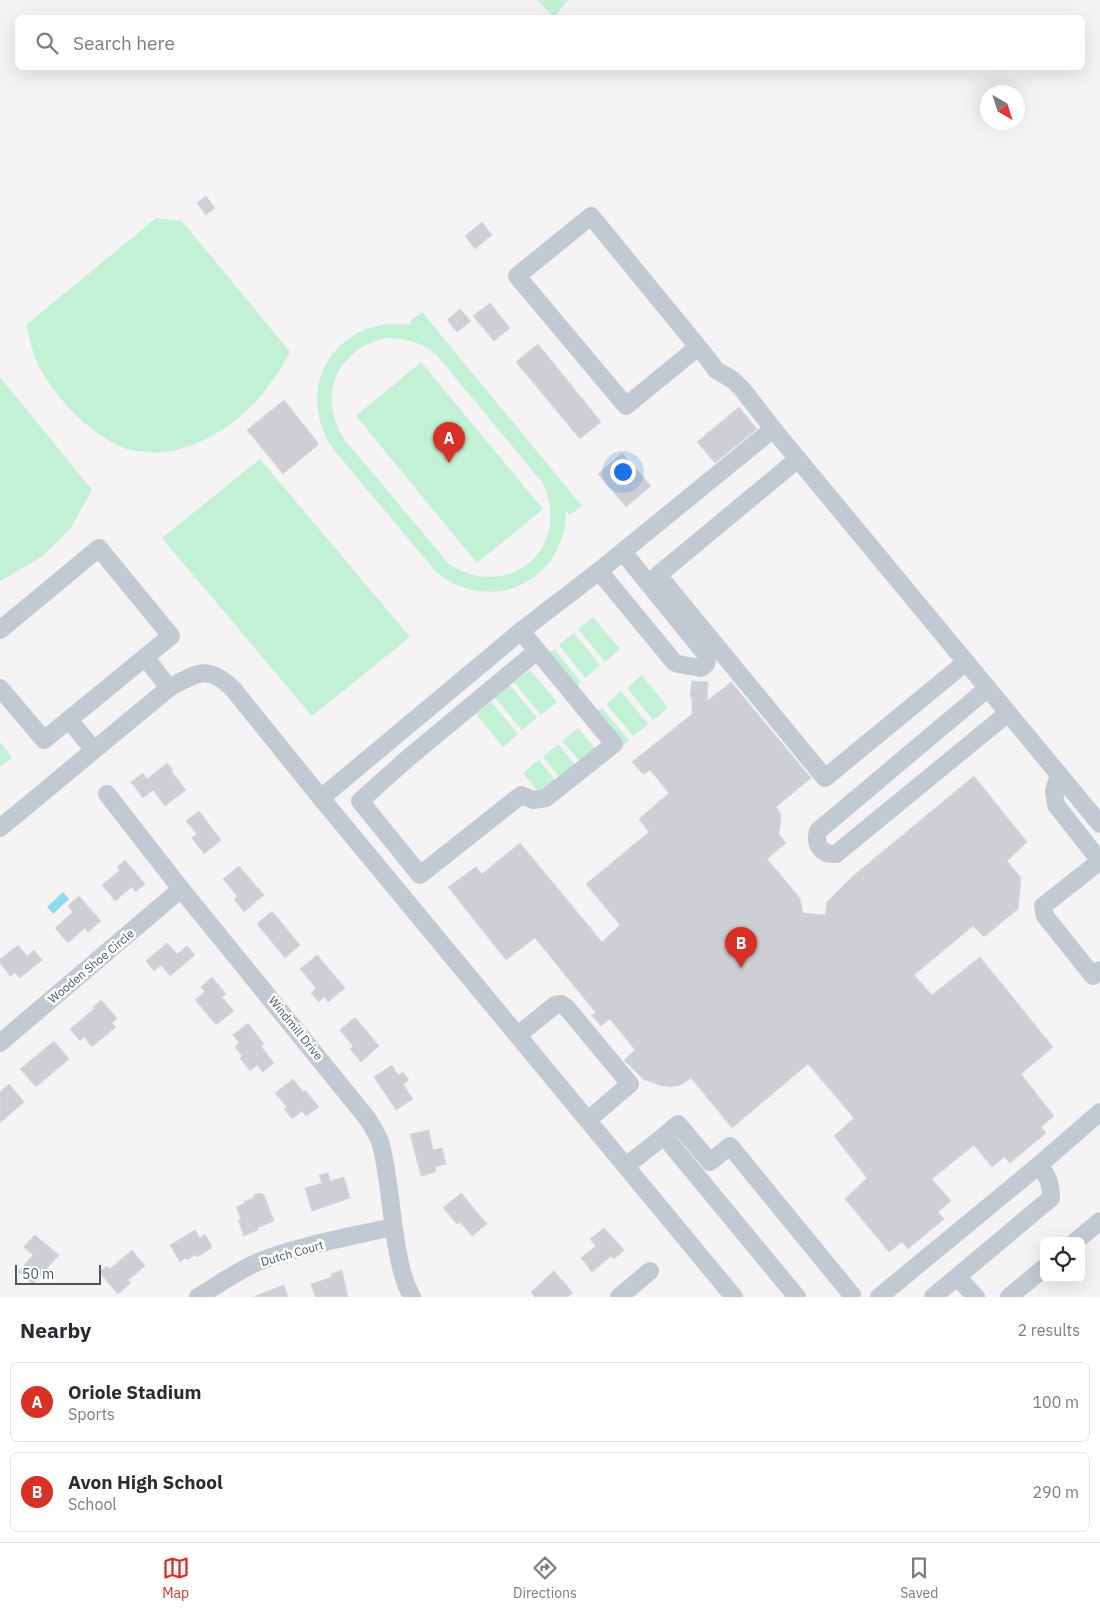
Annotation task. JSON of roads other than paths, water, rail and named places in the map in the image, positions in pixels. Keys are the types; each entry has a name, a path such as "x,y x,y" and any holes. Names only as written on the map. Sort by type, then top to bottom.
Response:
{"street":[{"path":"698,347 626,406 517,276 591,216 698,347 716,370 733,380 743,390 773,429 1100,824"},
{"path":"321,798 521,631 623,552 773,429"},
{"path":"798,459 658,575 809,759 825,778 966,662"},
{"path":"0,630 99,548 171,636 44,740 0,688"},
{"path":"599,571 674,662 701,668 706,664 708,657 623,552"},
{"path":"399,892 521,795 533,800 546,798 614,744 521,631"},
{"path":"420,875 360,801 433,737 537,651"},
{"path":"145,657 169,688"},
{"path":"0,828 169,688 201,673 210,673 222,678 734,1297"},
{"path":"988,688 818,831 816,837 822,850 828,855 836,854 1008,713"},
{"path":"418,718 433,737"},
{"path":"69,720 94,750"},
{"path":"1058,774 1054,791 1056,805 1100,861 1043,906 1045,916 1098,977"},
{"name":"Windmill Drive","path":"107,794 181,889 367,1118 377,1133 382,1148 402,1273 412,1297"},
{"name":"Wooden Shoe Circle","path":"0,1043 181,889"},
{"path":"518,1035 555,1006 561,1004 566,1007 630,1084 588,1120"},
{"path":"879,1297 1100,1112"},
{"path":"626,1166 678,1124 710,1162 730,1146 852,1295 850,1297"},
{"path":"664,1136 797,1297"},
{"path":"933,1297 1051,1198 1048,1176 1039,1165"},
{"path":"1081,1237 1100,1221"},
{"name":"Dutch Court","path":"198,1297 258,1262 393,1226"},
{"path":"619,1297 650,1271"},
{"path":"1009,1297 1040,1271"},
{"path":"958,1277 976,1297"}],"water":[{"path":"63,892 69,899 53,914 47,907"}],"place":[{"name":"Oriole Stadium","path":"449,463"},
{"name":"Avon High School","path":"741,968"}]}
